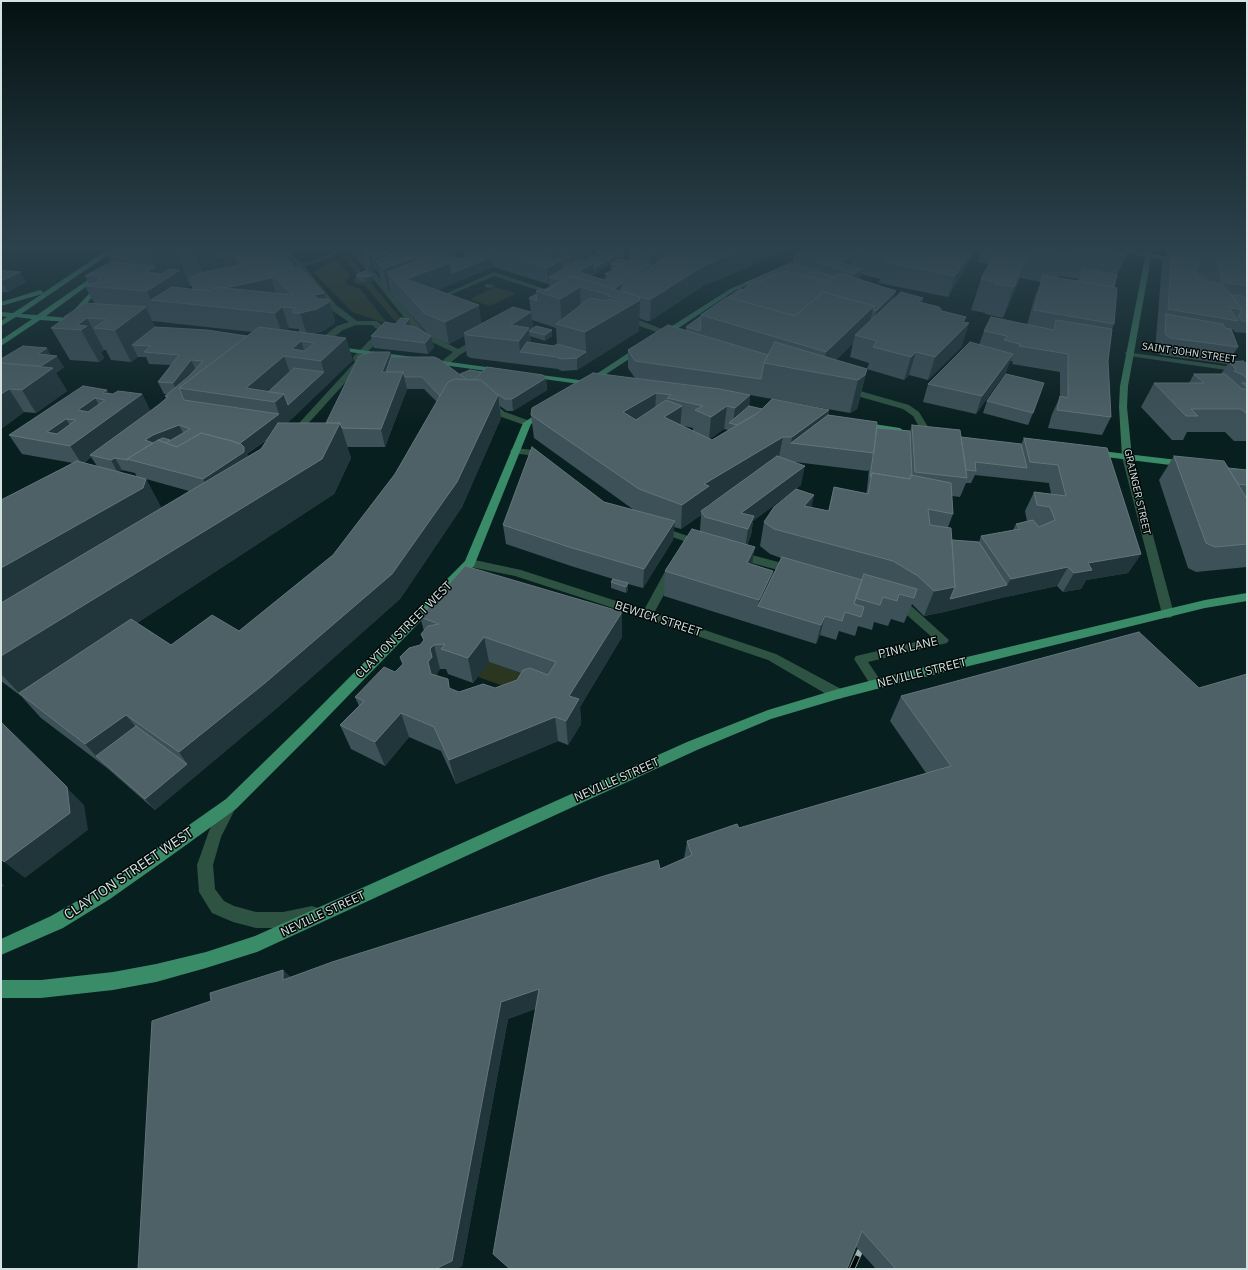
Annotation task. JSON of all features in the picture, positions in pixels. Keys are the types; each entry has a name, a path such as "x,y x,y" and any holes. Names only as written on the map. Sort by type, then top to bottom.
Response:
{"main road":[{"path":"1,324 22,309"},
{"path":"1,344 51,309"},
{"path":"1,314 88,320 77,314 79,309"},
{"path":"313,346 508,372"},
{"path":"524,374 603,385"},
{"path":"575,391 587,383"},
{"path":"527,423 551,407"},
{"name":"CLAYTON STREET WEST","path":"1,948 57,922 104,894 231,804 470,563 527,423"},
{"path":"856,424 932,435"},
{"path":"1083,452 1196,465"},
{"name":"NEVILLE STREET","path":"1,989 41,989 113,981 156,973 206,960 257,944 692,746 768,715 877,684 1205,604 1247,597"}],"street":[{"path":"336,309 355,323"},
{"path":"403,309 422,334 458,352"},
{"path":"587,383 702,309"},
{"name":"GRAINGER STREET","path":"1137,309 1129,354 1123,407 1127,457 1168,614"},
{"path":"619,316 682,338"},
{"path":"289,440 358,362 357,358 381,334 382,329 374,323 355,323 340,328 313,346"},
{"path":"456,379 444,370 445,363 458,352 485,337"},
{"name":"SAINT JOHN STREET","path":"1129,354 1247,371"},
{"path":"841,388 906,407 916,414 932,435"},
{"path":"479,396 502,414 527,423"},
{"path":"515,451 530,452 548,465"},
{"path":"653,527 687,544 711,547"},
{"path":"726,551 801,573"},
{"path":"647,615 677,560"},
{"name":"BEWICK STREET","path":"470,563 517,573 772,657 838,694"},
{"name":"PINK LANE","path":"877,684 860,659 944,640 904,606 883,596"},
{"name":"CLAYTON STREET WEST","path":"231,804 214,836 206,865 207,892 218,907 233,914 256,920 283,920 334,910"}],"green space":[{"path":"349,309 376,309 388,324 352,312"},
{"path":"385,309 393,309 403,321 395,321"},
{"path":"489,662 558,686 526,694 478,677"}],"building":[{"path":"76,309 143,309 115,330 94,328 107,319 87,318 77,325 87,326 81,330 51,328 67,317 64,317"},
{"path":"239,309 279,309 275,313"},
{"path":"316,309 300,313 293,313 293,310"},
{"path":"421,309 470,309 445,322 424,313"},
{"path":"509,309 521,309 531,312 511,325 529,328 519,341 467,335 464,333"},
{"path":"575,309 624,309 585,332 556,324"},
{"path":"709,309 771,309 795,316 803,309 871,309 826,352 701,315"},
{"path":"771,309 803,309 795,316"},
{"path":"883,309 941,309 942,311 966,317 963,322 969,323 935,357 916,352 911,357 873,347 877,341 855,335"},
{"path":"1034,309 1115,309 1114,324"},
{"path":"1170,309 1230,309 1238,321"},
{"path":"1247,309 1247,321 1242,321 1238,317 1242,310"},
{"path":"1166,314 1223,324 1225,328 1231,329 1238,347 1170,338 1165,334"},
{"path":"701,316 700,331 686,327"},
{"path":"991,317 1054,330 1056,320 1112,329 1108,361 1111,417 1057,410 1060,396 1068,398 1068,354 1019,346 1020,344 1004,340 1007,336 984,331"},
{"path":"401,318 409,319 404,325 415,327 431,336 425,343 371,336 385,322 395,324"},
{"path":"668,325 768,355 764,363 761,379 635,361 628,350"},
{"path":"536,326 552,330 545,335 529,331"},
{"path":"155,327 207,330 247,336 179,388 184,400 279,414 239,444 201,433 177,447 166,443 190,429 179,425 153,435 145,440 153,443 127,459 128,460 115,458 111,460 90,455 160,404 168,397 165,396 188,377 203,361 191,360 173,383 158,382 179,355 144,352 151,346 132,345"},
{"path":"259,327 346,338 321,361 284,356 246,388 284,394 275,402 179,388","holes":["301,341 314,343 305,351 292,349"]},
{"path":"527,342 554,346 557,344 586,352 577,358 561,359 557,357 520,352"},
{"path":"775,342 867,369 865,375 858,380 764,363"},
{"path":"970,342 1013,354 982,396 928,384"},
{"path":"23,346 47,348 38,354 57,356 41,366 1,363 1,359"},
{"path":"373,352 390,352 382,372 403,372 381,429 342,428 340,423 326,423 359,356"},
{"path":"391,357 434,357 439,359 467,380 455,379 448,382 440,396 422,377 405,377 403,372 386,372"},
{"path":"1243,361 1247,364 1247,379 1243,375 1234,371 1236,369 1229,362"},
{"path":"1,363 53,368 22,390 9,389 1,394"},
{"path":"487,367 543,375 546,378 512,399 505,399 481,380 475,379"},
{"path":"294,368 324,372 288,405 284,394 268,392"},
{"path":"470,370 482,372 475,380 468,380 460,374"},
{"path":"593,373 720,389 750,395 735,408 727,406 711,417 695,410 703,406 667,398 671,395 656,393 623,412 636,420 666,400 682,406 664,417 712,440 758,413 772,399 829,410 792,437 783,437 704,484 709,486 682,505 639,489 531,415 532,408"},
{"path":"1006,374 1044,383 1033,413 987,401"},
{"path":"1194,374 1225,374 1242,389 1247,389 1247,414 1241,409 1191,409 1198,416 1186,416 1154,383 1204,383"},
{"path":"455,379 481,380 498,395 457,482 392,574 265,683 179,752 126,715 85,744 19,693 131,619 171,645 212,615 239,631 333,555 395,474 448,382"},
{"path":"83,386 107,390 103,393 113,394 118,391 142,394 70,446 9,435","holes":["95,398 105,400 88,412 78,410","66,419 76,420 57,434 47,432"]},
{"path":"749,406 762,409 758,413 737,425 729,423"},
{"path":"828,415 877,422 874,453 791,443"},
{"path":"278,423 340,423 322,459 1,656 1,603 261,449"},
{"path":"912,425 960,430 967,478 915,472"},
{"path":"877,428 910,431 912,475 910,479 872,473 870,477"},
{"path":"201,433 241,444 244,447 244,452 203,479 127,459 158,440 177,447"},
{"path":"961,437 1021,444 1027,468 975,462 976,471 966,470"},
{"path":"163,438 170,440 166,443 158,440"},
{"path":"1024,438 1107,448 1141,554 1088,563 1092,570 1074,573 1068,567 1011,579 981,536 1020,529 1016,524 1033,520 1039,527 1055,520 1050,507 1037,505 1034,492 1066,496 1058,465 1030,462"},
{"path":"532,447 604,502 675,521 644,569 569,547 503,525"},
{"path":"777,456 805,466 741,513 754,516 748,529 705,517 701,511"},
{"path":"1174,456 1224,461 1247,499 1247,544 1215,547 1206,543"},
{"path":"77,461 146,479 143,488 1,568 1,500"},
{"path":"1228,468 1247,470 1247,485 1238,484"},
{"path":"872,473 910,479 911,475 951,483 953,514 928,509 930,525 951,528 955,587 934,591 918,576 893,561 774,529 764,522 774,507 796,489 814,495 804,506 829,511 834,487 868,494"},
{"path":"692,529 755,547 747,563 773,571 759,600 665,571"},
{"path":"952,540 979,542 1007,585 950,599 955,587"},
{"path":"782,557 862,580 854,604 864,607 861,617 845,612 842,621 825,616 821,625 758,606"},
{"path":"465,566 622,612 569,696 579,699 566,721 555,717 449,760 434,727 401,713 375,742 340,725 364,701 355,697 384,667 395,672 403,664 400,657 409,648 420,645 424,640 421,634 428,626 439,624 420,617","holes":["484,637 556,662 548,675 530,668 523,670 517,680 495,688 483,684 459,692 449,688 448,679 431,674 428,662 432,657 430,649 434,645 445,644 441,649 468,658"]},
{"path":"864,574 917,589 914,598 899,594 897,601 883,597 880,605 855,598"},
{"path":"613,579 628,583 626,587 611,582"},
{"path":"1139,632 1199,688 1247,674 1247,1269 896,1269 862,1231 847,1269 510,1269 493,1254 539,989 501,1002 452,1261 435,1269 138,1269 152,1021 211,1001 210,993 283,970 283,980 332,962 658,860 660,869 692,855 687,841 737,824 739,828 951,766 901,696"},
{"path":"1,722 67,787 70,813 4,862 1,859"},
{"path":"136,726 187,764 145,799 96,756"}],"railway":[{"path":"852,1269 860,1251"}]}
